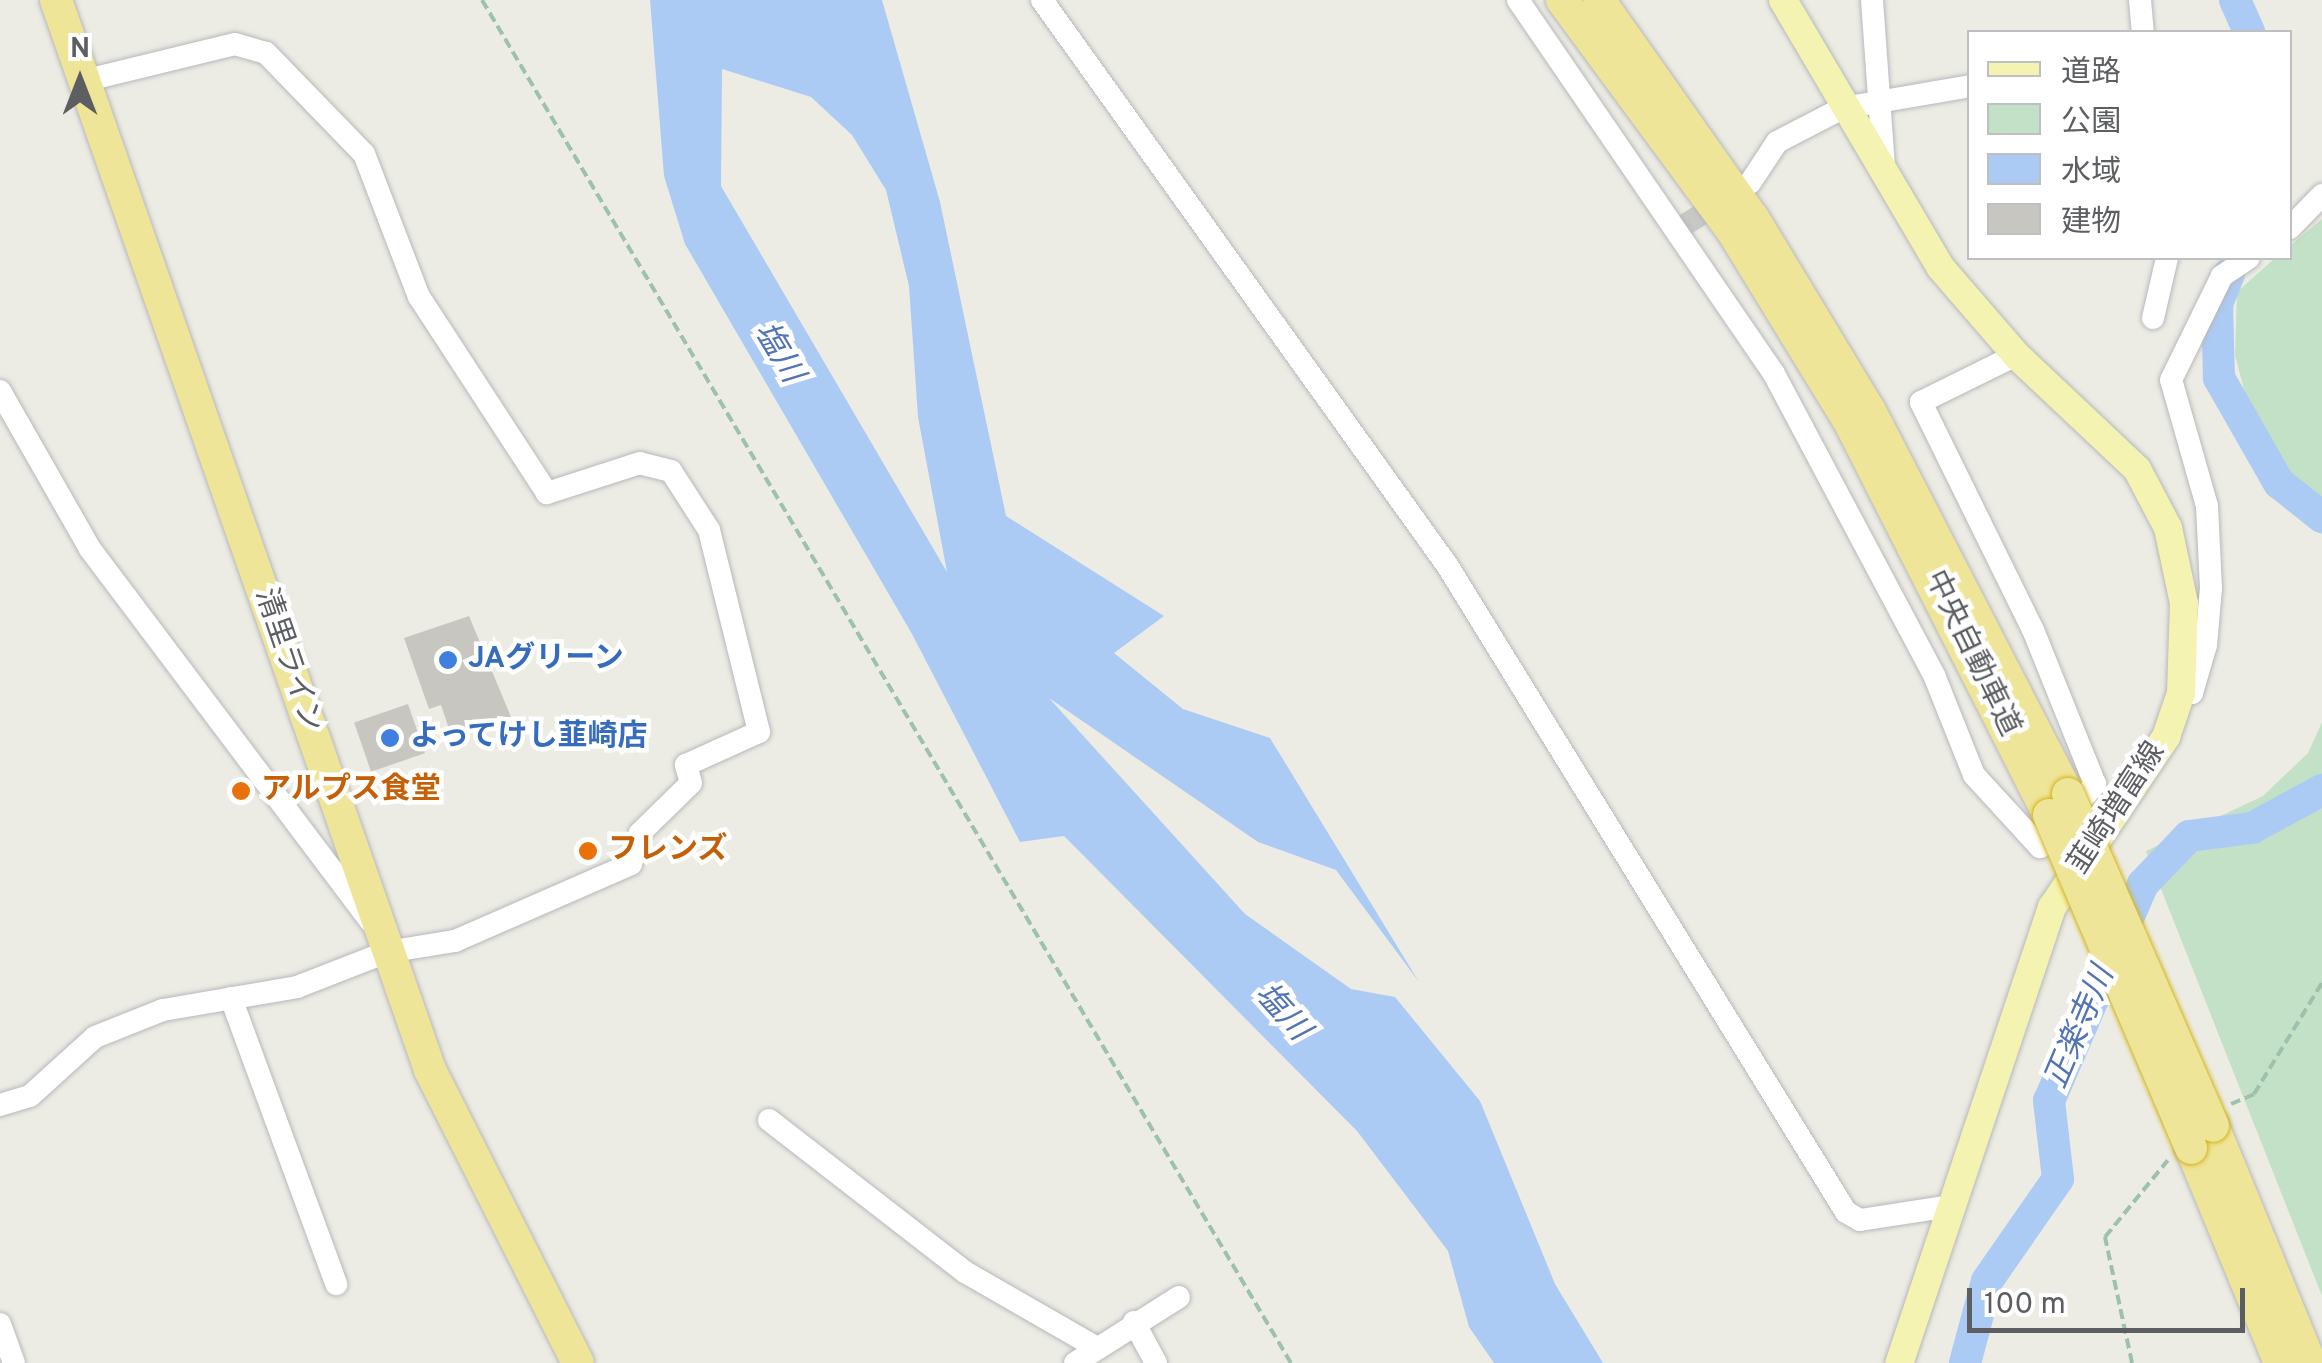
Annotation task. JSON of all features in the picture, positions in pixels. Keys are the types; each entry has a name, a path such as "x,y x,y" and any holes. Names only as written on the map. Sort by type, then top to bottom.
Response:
{"highway":[{"name":"清里ライン","path":"56,0 91,79 383,942 460,1135 578,1363"},
{"name":"中央自動車道","path":"1562,0 1733,232 1849,421 2059,804"},
{"name":"中央自動車道","path":"1599,0 1753,218 1870,411 2059,804 2202,1137 2310,1363"},
{"name":"中央自動車道","path":"2202,1137 2280,1363"}],"main road":[{"name":"韮崎増富線","path":"1783,0 1842,108 1941,268 2016,355 2137,469 2168,528 2184,603 2181,693 2139,786 2052,907 1899,1363"}],"street":[{"path":"1042,0 1447,565 1846,1212 1860,1220 1950,1206"},
{"path":"1518,0 1679,229 1774,374 1853,513 1974,775 2040,848 2095,784 2034,630 1921,402 2016,355"},
{"path":"1872,0 1882,95 1884,172"},
{"path":"2140,0 2143,30"},
{"path":"0,1105 30,1096 95,1037 163,1010 297,987 383,942 455,941 631,864 640,833 691,782 686,765 758,732 709,530 671,471 640,463 547,493 419,297 364,154 266,54 235,44 91,79"},
{"path":"1750,183 1777,142 1842,108 1882,95 1967,86"},
{"path":"2292,226 2322,195"},
{"path":"2153,318 2166,260"},
{"path":"2181,693 2192,692 2206,645 2211,588 2207,506 2171,380 2222,276 2245,260"},
{"path":"0,391 90,548 383,942"},
{"path":"231,998 336,1284"},
{"path":"769,1120 965,1272 1096,1348"},
{"path":"1075,1363 1134,1322 1179,1297"},
{"path":"1134,1322 1156,1363"},
{"path":"0,1324 14,1363"}],"path":[{"path":"482,0 1291,1363"}],"green space":[{"path":"2322,219 2322,535 2254,427 2235,355 2237,292 2273,260 2292,260 2292,244"},
{"path":"2322,722 2322,1296 2146,851 2263,796 2308,753"}],"water":[{"name":"塩川","path":"650,0 882,0 940,202 1006,516 1164,616 1114,653 1183,709 1270,738 1419,982 1336,870 1258,842 1049,698 1245,914 1351,989 1395,997 1480,1101 1555,1284 1603,1363 1494,1363 1469,1327 1448,1251 1357,1131 1064,836 1020,842 912,634 685,244 664,176","holes":["722,69 811,97 852,135 886,190 909,286 918,417 947,572 721,186"]}],"building":[{"name":"JAグリーン","path":"469,616 511,717 452,738 441,705 429,709 404,638"},
{"name":"よってけし韮崎店","path":"408,704 425,753 371,772 354,723"}],"waterway":[{"name":"正楽寺川","path":"2235,0 2248,30"},
{"name":"正楽寺川","path":"2229,274 2217,304 2219,378 2279,483 2322,517"},
{"name":"正楽寺川","path":"1965,1363 1987,1281 2058,1179 2049,1101 2143,884 2189,836 2252,828 2322,790"}],"tunnel":[{"path":"1683,226 1726,199"}],"place":[{"name":"JAグリーン","path":"448,660"},
{"name":"よってけし韮崎店","path":"390,738"},
{"name":"アルプス食堂","path":"241,791"},
{"name":"フレンズ","path":"588,851"}]}
